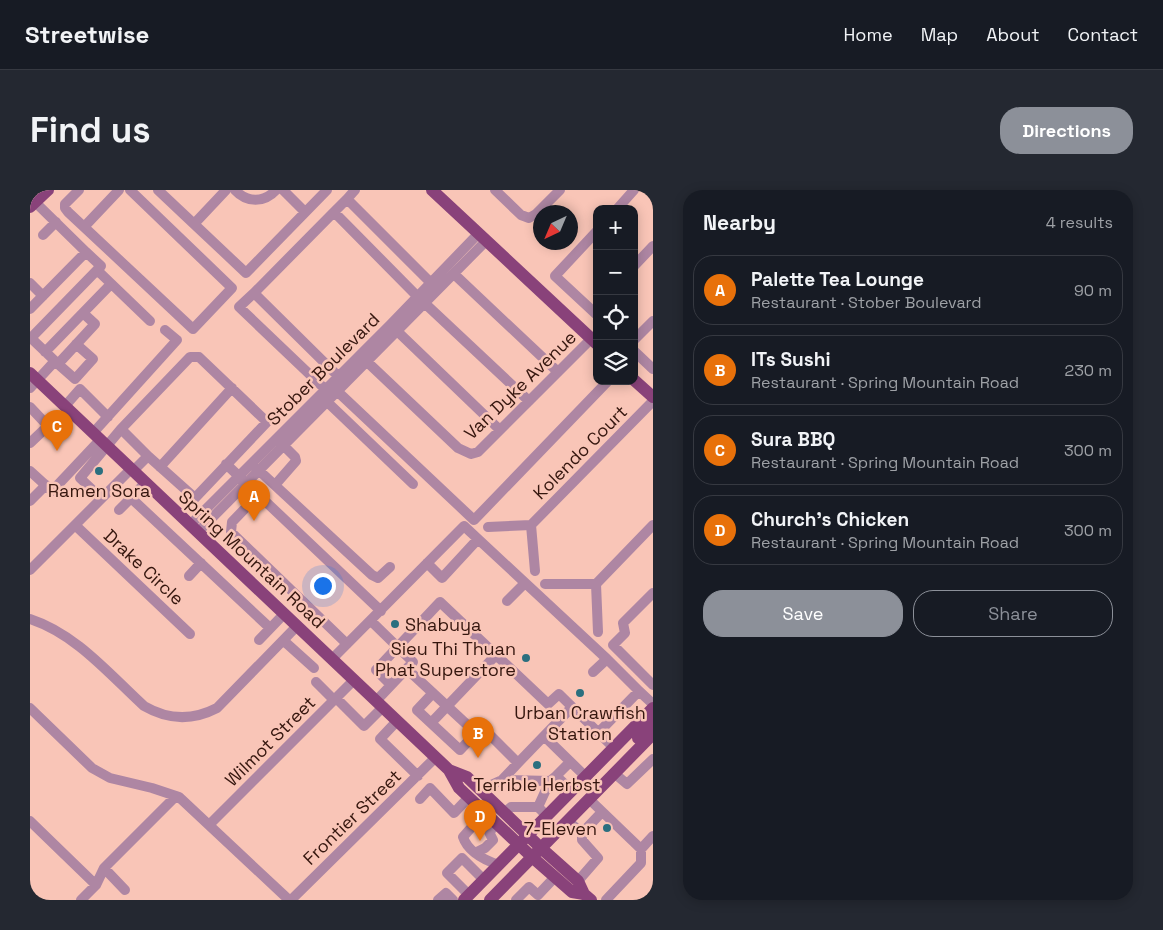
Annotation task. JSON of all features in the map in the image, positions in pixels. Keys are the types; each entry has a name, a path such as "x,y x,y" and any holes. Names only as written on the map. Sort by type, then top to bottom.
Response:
{"main road":[{"path":"33,205 48,190"},
{"path":"432,190 593,341"},
{"name":"Spring Mountain Road","path":"32,381 65,406 436,757 449,770 459,788 484,812 500,818"},
{"path":"638,384 653,397"},
{"path":"467,897 523,840 543,811 572,791 653,708"},
{"path":"624,764 631,744 653,722"},
{"path":"495,898 614,773 652,737"},
{"name":"Spring Mountain Road","path":"449,770 467,777 483,793 500,818 523,840 537,853 578,881 585,898"},
{"name":"Spring Mountain Road","path":"537,853 555,877 572,892 585,898"}],"street":[{"path":"78,190 65,204 65,208 193,329 232,288 130,190"},
{"path":"84,227 119,190"},
{"path":"158,190 246,273 327,190"},
{"path":"194,224 226,190"},
{"path":"235,190 245,198 255,200 269,196 276,190"},
{"path":"283,190 305,212"},
{"path":"355,190 240,307 312,378 324,395 413,484"},
{"path":"495,190 525,217 533,216 560,190"},
{"path":"549,201 552,190"},
{"path":"621,205 634,190"},
{"path":"347,199 431,283"},
{"path":"33,205 56,222 101,266 31,337 75,379 93,360 76,344"},
{"path":"334,212 421,300 529,401"},
{"path":"43,235 56,222"},
{"path":"593,235 555,276 593,307"},
{"name":"Stober Boulevard","path":"324,395 337,391 363,358 421,300 454,274 482,238"},
{"name":"Stober Boulevard","path":"194,529 280,442 324,395 338,376 397,331 421,300 431,283 482,238"},
{"path":"638,262 653,246"},
{"path":"30,309 86,252"},
{"path":"97,270 150,321"},
{"path":"454,274 558,372"},
{"path":"30,283 43,296"},
{"path":"46,352 112,284"},
{"path":"254,293 338,376"},
{"path":"32,381 57,362 95,324 83,314"},
{"path":"638,336 653,321"},
{"path":"102,498 80,478 100,440 108,417 178,340 165,330"},
{"path":"397,331 500,430"},
{"name":"Van Dyke Avenue","path":"363,358 458,448 471,454 478,452 558,372 593,343"},
{"path":"638,355 653,369"},
{"path":"31,473 52,490 100,440 121,429 190,357 199,356 267,422 195,498 121,429"},
{"path":"337,391 474,520 604,385"},
{"path":"160,467 232,388"},
{"path":"65,406 80,390 108,417"},
{"name":"Kolendo Court","path":"531,525 653,401"},
{"path":"30,407 48,426 30,443"},
{"path":"275,485 296,461 296,457 280,442"},
{"path":"30,570 102,498 148,456"},
{"path":"226,464 380,610"},
{"path":"255,467 372,575 378,578 390,567"},
{"path":"119,510 145,482"},
{"path":"30,501 46,485"},
{"path":"258,495 232,522 231,532 347,644"},
{"path":"131,498 270,628"},
{"name":"Drake Circle","path":"75,525 190,634"},
{"path":"488,527 531,525 535,571"},
{"path":"545,584 596,584 653,525"},
{"path":"332,659 464,526 653,704"},
{"path":"427,563 442,578 478,539"},
{"path":"189,576 201,563"},
{"path":"507,601 525,583"},
{"path":"596,584 598,632"},
{"path":"653,592 623,623 625,633 613,645 653,685"},
{"path":"391,684 376,670 440,602 548,704 559,694 614,748"},
{"path":"259,640 284,614"},
{"path":"30,619 42,623 74,641 144,706 155,712 177,718 206,714 217,708 297,626"},
{"path":"316,682 364,726 391,684 414,662 371,621"},
{"path":"284,641 314,668"},
{"path":"431,723 496,655"},
{"path":"593,672 607,659"},
{"path":"407,668 476,733"},
{"name":"Wilmot Street","path":"209,825 354,680"},
{"path":"598,733 639,691"},
{"path":"433,692 417,710 460,750 482,727 518,763"},
{"path":"502,780 572,707"},
{"path":"30,708 92,768 110,778 179,797 290,900"},
{"path":"397,721 380,739 418,776"},
{"path":"544,736 586,777"},
{"name":"Frontier Street","path":"290,900 436,757"},
{"path":"614,773 627,784 653,759"},
{"path":"475,852 485,848 493,840 489,832 511,806 543,811 553,778 570,762"},
{"path":"483,793 491,785 502,780 553,778 572,791"},
{"path":"420,799 430,788 454,814 469,797"},
{"path":"81,900 96,885 104,868 176,796"},
{"path":"589,799 641,849 642,863 606,900"},
{"path":"484,812 462,837 465,844 482,859 499,865"},
{"path":"578,881 598,858 582,840 582,833 602,812"},
{"path":"30,821 96,885"},
{"path":"568,821 582,833"},
{"path":"641,849 653,836"},
{"path":"467,897 447,874 462,858 484,880"},
{"path":"104,868 125,890"},
{"path":"516,900 529,887 538,895 555,877"},
{"path":"438,900 444,893 452,900"}],"place":[{"name":"Sura BBQ","path":"57,451"},
{"name":"Ramen Sora","path":"99,471"},
{"name":"Palette Tea Lounge","path":"254,521"},
{"name":"Shabuya","path":"395,624"},
{"name":"Sieu Thi Thuan Phat Superstore","path":"526,658"},
{"name":"Urban Crawfish Station","path":"580,693"},
{"name":"ITs Sushi","path":"478,758"},
{"name":"Terrible Herbst","path":"537,765"},
{"name":"7-Eleven","path":"607,828"},
{"name":"Church's Chicken","path":"480,841"}]}
